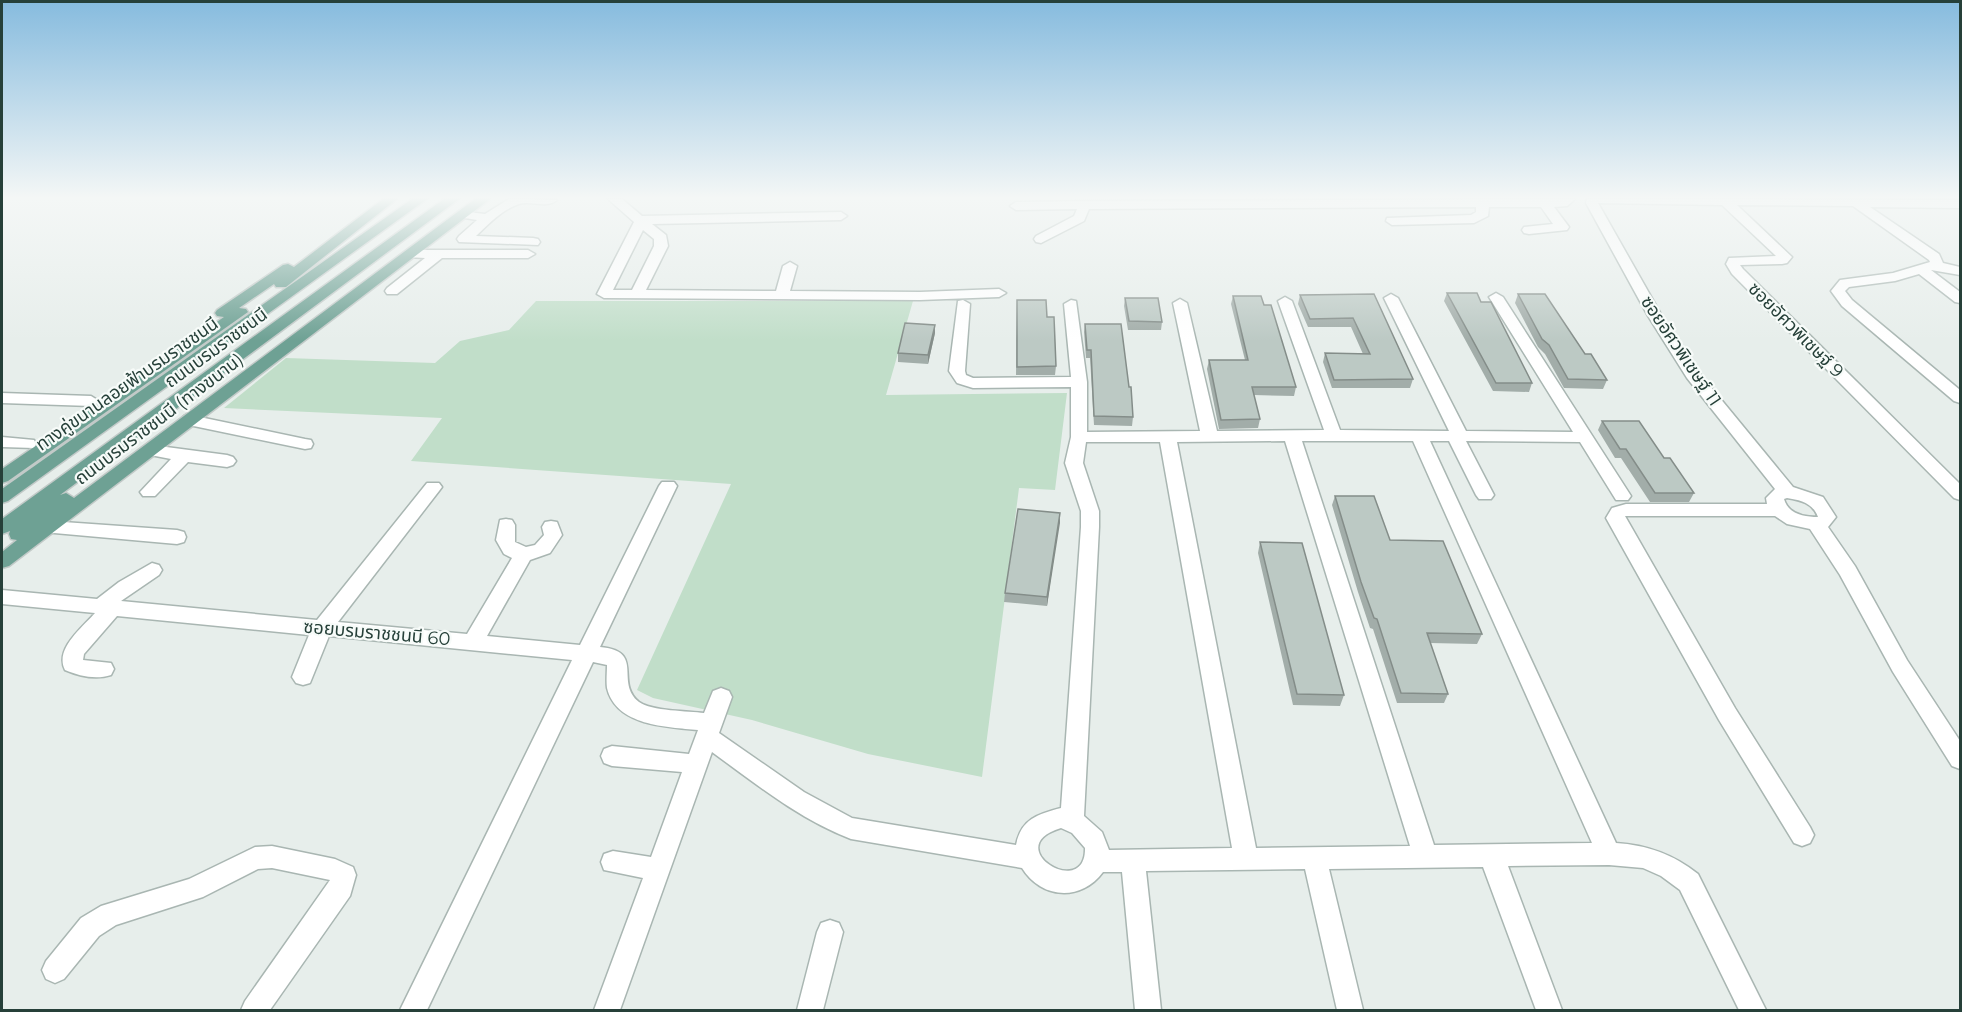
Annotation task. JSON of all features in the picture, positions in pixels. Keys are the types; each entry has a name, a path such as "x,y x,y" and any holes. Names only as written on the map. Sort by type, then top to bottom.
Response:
{"main road":[{"path":"2,462 320,246"},
{"path":"2,477 280,285 330,246"},
{"name":"ถนนบรมราชชนนี","path":"2,489 347,246"},
{"name":"ทางคู่ขนานลอยฟ้าบรมราชชนนี","path":"2,496 354,246"},
{"name":"ทางคู่ขนานลอยฟ้าบรมราชชนนี","path":"2,517 377,246"},
{"name":"ถนนบรมราชชนนี","path":"2,528 388,246"},
{"path":"2,546 148,445 344,294 418,246"},
{"name":"ถนนบรมราชชนนี (ทางขนาน)","path":"2,561 49,527 148,445 190,420 422,246"}],"street":[{"path":"412,254 531,248 518,246"},
{"path":"627,246 604,294 920,296 999,293"},
{"path":"636,295 661,246"},
{"name":"ซอยอัศวพิเชษฐ์ 11","path":"1616,246 1655,316 1695,378 1783,501"},
{"name":"ซอยอัศวพิเชษฐ์ 9","path":"1774,246 1785,257 1782,260 1734,261 1733,264 1737,271 1960,494"},
{"path":"1921,246 1937,262 1895,277 1845,283 1838,291 1847,303 1960,398"},
{"path":"392,291 439,254"},
{"path":"782,294 790,266"},
{"path":"1928,267 1960,271"},
{"path":"1928,267 1960,299"},
{"path":"1496,297 1622,496"},
{"path":"1391,298 1485,495"},
{"path":"1285,301 1334,435"},
{"path":"1180,303 1210,436"},
{"path":"963,304 957,371 963,381 973,383 1079,382"},
{"path":"1071,304 1079,382 1078,437 1074,463 1087,500 1090,527 1072,820"},
{"path":"2,398 91,402"},
{"path":"190,420 305,444"},
{"path":"1078,437 1334,435 1585,437"},
{"path":"1292,436 1425,856"},
{"path":"1419,436 1609,854"},
{"path":"1168,437 1246,860"},
{"path":"2,442 28,444"},
{"path":"148,445 184,456 227,460"},
{"path":"149,492 184,456"},
{"path":"413,1011 668,486"},
{"path":"303,677 322,628 433,487"},
{"path":"1783,501 1797,520 1816,524 1824,522 1827,517 1826,510 1809,497 1783,501 1626,510 1618,512 1615,518 1727,714 1802,835"},
{"path":"1816,524 1848,571 1900,666 1960,759"},
{"path":"506,525 505,540 509,547 524,554 545,549 553,535 551,527"},
{"path":"49,527 177,537"},
{"path":"473,642 524,554"},
{"path":"104,669 81,668 72,664 74,651 106,607 126,587 152,570"},
{"name":"ซอยบรมราชชนนี 60","path":"2,597 609,656 616,661 618,688 632,709 710,729"},
{"path":"608,1011 721,697"},
{"path":"710,729 768,779 836,824 1028,858"},
{"path":"612,756 697,764"},
{"path":"1061,818 1082,825 1095,841 1097,851 1090,870 1082,877 1061,882 1041,875 1028,858 1028,838 1041,823 1061,818"},
{"path":"1095,861 1609,854 1656,860 1674,868 1689,882 1753,1011"},
{"path":"55,970 90,927 110,915 194,889 255,858 272,857 335,870 344,875 341,888 254,1011"},
{"path":"1492,857 1549,1011"},
{"path":"1315,859 1350,1011"},
{"path":"613,862 659,869"},
{"path":"1133,862 1148,1011"},
{"path":"810,1011 830,932"}],"green space":[{"path":"536,301 913,301 886,395 1067,393 1055,490 1019,488 982,777 868,754 752,720 653,698 637,690 731,484 411,461 442,418 224,408 286,358 435,363 460,341 509,330"}],"building":[{"path":"1447,293 1477,293 1481,302 1491,302 1532,383 1496,383"},
{"path":"1374,294 1413,379 1334,380 1325,353 1370,354 1353,318 1310,319 1300,295"},
{"path":"1518,294 1545,294 1585,354 1591,354 1607,380 1568,379 1549,345 1542,339"},
{"path":"1233,296 1261,296 1264,305 1271,305 1296,387 1252,387 1260,419 1221,420 1209,360 1248,360"},
{"path":"1125,298 1158,298 1162,322 1129,321"},
{"path":"1017,300 1046,300 1047,317 1054,317 1056,366 1017,367"},
{"path":"905,323 935,325 928,355 898,353"},
{"path":"1085,324 1121,324 1129,387 1131,387 1133,417 1094,416 1091,350 1087,350"},
{"path":"1602,421 1639,421 1664,458 1670,458 1694,493 1655,493 1626,449 1620,449"},
{"path":"1335,496 1374,496 1390,540 1443,541 1482,634 1427,633 1448,694 1401,693 1377,619 1374,618 1361,582"},
{"path":"1018,509 1060,513 1047,597 1005,593"},
{"path":"1260,542 1302,543 1344,695 1297,694"}]}
